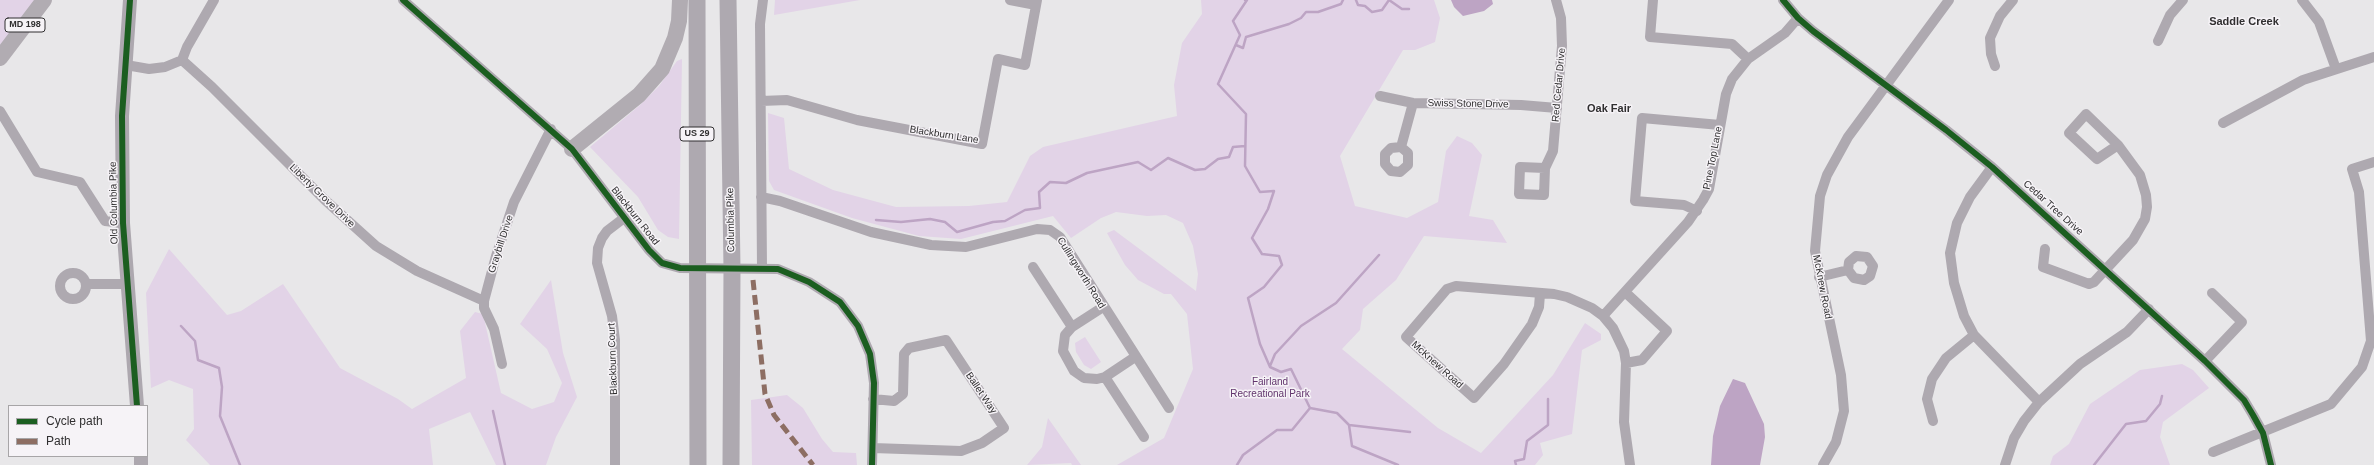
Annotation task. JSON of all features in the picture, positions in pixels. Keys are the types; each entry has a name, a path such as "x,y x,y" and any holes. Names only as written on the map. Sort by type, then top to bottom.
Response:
{"highway":[{"name":"US 29","path":"697,0 698,465"},
{"name":"Columbia Pike","path":"728,0 732,268 731,465"}],"main road":[{"name":"MD 198","path":"0,58 44,0"},
{"name":"Old Columbia Pike","path":"130,0 122,116 123,223 126,284 137,405"},
{"path":"572,149 638,94 662,69 675,38 679,21 680,0"}],"street":[{"path":"126,65 149,69 165,67 182,60 186,47 214,0"},
{"name":"Blackburn Road","path":"403,0 572,149 648,250 662,263 680,268 762,268 778,270 809,282 840,302 850,312 865,339 870,354 874,383 872,465"},
{"path":"762,0 760,24 762,268"},
{"name":"Blackburn Lane","path":"761,100 787,100 857,120 982,144 998,59 1025,65 1037,2 1010,0"},
{"name":"Red Cedar Drive","path":"1545,168 1553,151 1562,34 1556,0"},
{"path":"1654,0 1650,37 1732,44 1748,59"},
{"name":"Cedar Tree Drive","path":"1782,0 1798,18 1946,130 1992,167 2106,269 2205,361 2244,400 2263,433 2271,465"},
{"name":"McKnew Road","path":"1823,465 1830,455 1838,434 1844,405 1841,375 1819,277 1815,234 1820,196 1827,175 1848,137 1949,0"},
{"path":"1995,66 1991,54 1990,38 2000,16 2013,0"},
{"path":"2158,41 2170,15 2183,0"},
{"path":"2302,0 2319,22 2336,70"},
{"name":"Pine Top Lane","path":"1603,316 1697,211 1708,189 1720,125 1732,79 1748,59 1785,33 1798,18"},
{"path":"2223,122 2303,80 2374,57"},
{"name":"Liberty Grove Drive","path":"182,60 212,87 325,200 376,246 417,272 484,301"},
{"name":"Swiss Stone Drive","path":"1380,96 1413,103 1515,105 1557,108"},
{"path":"1401,147 1413,103"},
{"path":"0,111 37,172 80,182 105,221 123,223"},
{"path":"2044,249 2043,267 2086,284 2094,282 2133,240 2145,219 2147,207 2146,195 2140,175 2118,145 2086,114 2069,132 2098,159 2118,145"},
{"path":"1697,211 1684,205 1635,200 1642,118 1720,125"},
{"name":"Graybill Drive","path":"484,301 496,256 514,202 551,129"},
{"path":"2213,452 2263,433 2331,404 2355,377 2366,358 2371,341 2359,192 2352,169 2374,162"},
{"path":"1992,167 1961,211 1950,253 1951,268 1959,302 1974,335 2039,402"},
{"name":"Cullingworth Road","path":"761,197 780,201 872,232 931,245 966,247 1037,229 1050,230 1060,238 1169,408"},
{"name":"Blackburn Court","path":"615,465 615,340 612,316 597,263 598,248 602,238 607,231 624,218"},
{"path":"1033,267 1072,326"},
{"path":"1819,277 1848,270"},
{"path":"86,284 126,284"},
{"name":"McKnew Road","path":"1540,294 1539,307 1532,324 1504,364 1474,398 1406,337 1451,287 1456,286 1540,294 1567,297 1592,308 1603,316 1619,340 1626,363 1624,422 1630,465"},
{"path":"1625,292 1667,331 1642,360 1626,363"},
{"path":"2205,361 2242,322 2212,293"},
{"path":"484,301 484,308 494,329 502,364"},
{"path":"1103,307 1072,326 1065,335 1063,346 1066,356 1074,371 1090,380 1104,377 1135,356"},
{"path":"2005,465 2014,438 2024,421 2039,402 2080,364 2127,332 2149,309"},
{"path":"1933,421 1927,399 1932,379 1946,358 1974,335"},
{"name":"Ballet Way","path":"873,399 894,401 903,394 904,354 909,348 946,340 1004,428 982,443 961,451 873,448"},
{"path":"1104,377 1144,437"}],"green space":[{"path":"0,0 35,0 0,46"},
{"path":"775,0 860,0 774,15"},
{"name":"Fairland Recreational Park","path":"1201,0 1434,0 1440,18 1435,42 1415,50 1403,50 1340,156 1355,206 1407,218 1438,202 1446,151 1457,136 1472,143 1482,155 1469,216 1493,220 1507,243 1424,236 1396,280 1363,309 1360,330 1342,349 1438,428 1481,453 1553,375 1585,323 1601,334 1601,340 1582,350 1572,434 1540,443 1543,455 1535,465 1117,465 1164,438 1193,369 1187,314 1171,294 1164,294 1138,280 1125,265 1107,233 1114,230 1196,291 1198,274 1193,246 1183,223 1166,215 1147,216 1116,212 1101,218 1071,238 1053,216 961,239 919,236 852,218 774,190 769,181 768,113 784,118 789,169 833,190 896,207 969,206 1007,202 1030,156 1043,147 1177,116 1174,85 1182,43 1202,14"},
{"path":"682,59 679,239 668,237 658,230 638,197 590,147 640,105 659,86 677,61"},
{"path":"169,249 227,315 241,311 283,284 340,368 398,399 412,409 466,378 460,331 475,312 483,314 501,393 532,409 554,402 562,383 547,349 520,324 551,280 563,353 577,397 556,437 546,465 496,465 470,412 429,429 433,465 210,465 186,440 194,429 193,389 169,380 151,388 146,293"},
{"path":"1085,337 1101,362 1091,369 1084,365 1076,352 1075,343"},
{"path":"2182,364 2193,370 2209,388 2163,422 2160,437 2170,465 2050,465 2053,456 2069,444 2090,404 2140,370"},
{"path":"787,395 803,408 822,439 833,452 856,453 857,465 752,465 751,400"},
{"path":"1048,418 1081,465 1072,465 1071,463 1027,465 1042,447"}],"shaded area":[{"path":"1451,0 1492,0 1493,4 1484,11 1463,16 1454,7"},
{"path":"1733,379 1745,383 1764,424 1765,437 1760,465 1711,465 1713,436 1720,406"}],"waterway":[{"path":"1245,0 1247,0 1233,21 1240,35 1218,84 1246,114 1245,166 1260,192 1274,191 1268,209 1252,238 1262,254 1279,256 1282,265 1264,287 1248,298 1260,344 1270,367 1281,372 1291,369 1310,408"},
{"path":"1236,45 1243,48 1246,37 1289,24 1301,18 1306,12 1318,12 1341,4 1343,0"},
{"path":"1356,0 1358,5 1365,6 1372,12 1382,10 1389,0 1402,9 1409,9"},
{"path":"876,220 901,222 930,219 945,222 957,232 993,222 1005,221 1025,210 1040,208 1039,192 1050,182 1066,183 1087,173 1138,162 1151,170 1168,158 1195,170 1205,169 1218,159 1229,157 1233,147 1245,146"},
{"path":"1270,366 1275,354 1301,326 1336,303 1379,255"},
{"path":"181,326 195,341 198,360 219,368 222,387 220,416 240,465"},
{"path":"2094,465 2126,424 2146,421 2160,404 2162,396"},
{"path":"1516,465 1515,461 1524,459 1527,441 1548,425 1548,399"},
{"path":"1237,465 1243,455 1277,430 1292,430 1310,408 1337,413 1349,425"},
{"path":"493,411 505,465"},
{"path":"1398,465 1352,446 1349,425 1410,432"}],"marked path":[{"path":"753,280 765,394 774,415 813,465"}],"cycle path":[{"path":"130,0 122,116 123,223 137,405"},
{"path":"403,0 572,149 649,250 662,263 680,268 778,269 809,282 840,302 858,326 870,354 874,383 872,465"},
{"path":"1783,0 1798,18 1813,31 1946,130 1992,167 2205,361 2244,400 2263,433 2271,465"}],"district":[{"name":"Saddle Creek","path":"2244,22"},
{"name":"Oak Fair","path":"1609,109"}]}
